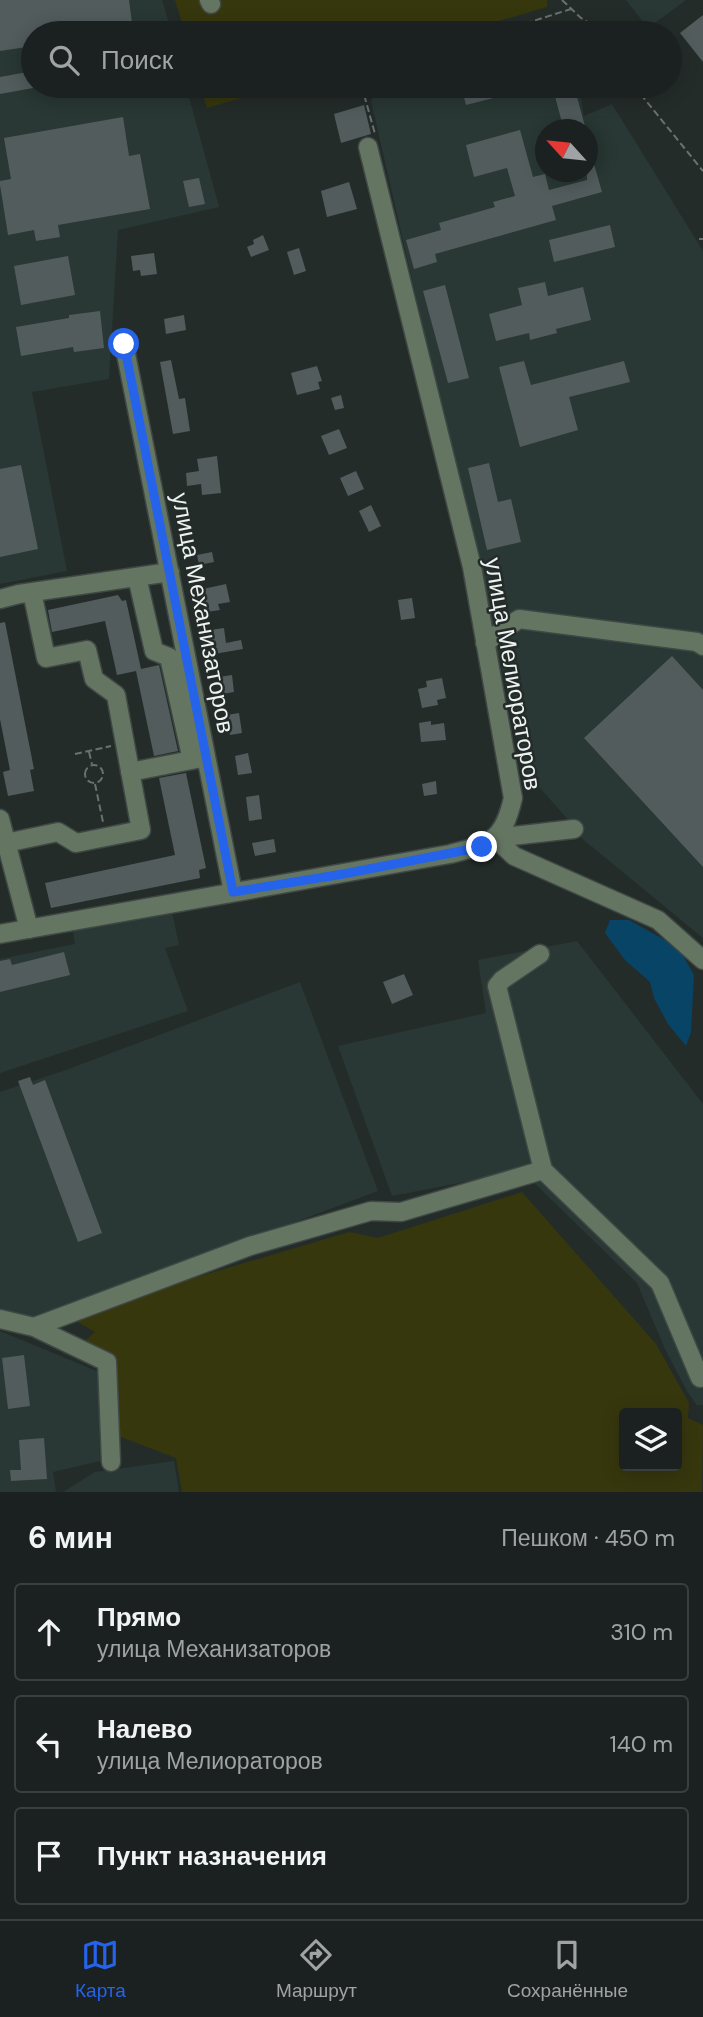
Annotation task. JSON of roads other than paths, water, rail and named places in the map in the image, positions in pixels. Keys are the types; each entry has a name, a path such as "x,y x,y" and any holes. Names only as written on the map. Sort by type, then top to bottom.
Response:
{"street":[{"name":"улица Мелиораторов","path":"368,147 472,567 513,798 507,822 495,838"},
{"name":"улица Механизаторов","path":"124,344 170,572 199,759 233,892"},
{"path":"0,599 170,572"},
{"path":"130,772 199,759 169,657 154,651 137,577"},
{"path":"6,843 58,832 76,843 141,830 116,695 94,678 87,650 46,658 32,592"},
{"path":"485,643 519,619 697,642 703,646"},
{"path":"0,819 29,929"},
{"path":"0,934 450,854 482,847 495,838 574,829"},
{"path":"495,838 514,856 658,920 703,960"},
{"path":"540,954 497,986 543,1170 660,1283 700,1378 703,1376"},
{"path":"34,1326 250,1246 371,1211 401,1212 543,1170"},
{"path":"0,1319 34,1326 107,1362 111,1462"}],"water":[{"path":"610,920 629,920 679,948 694,975 691,1032 686,1046 668,1024 654,998 650,982 625,960 605,933"}]}
